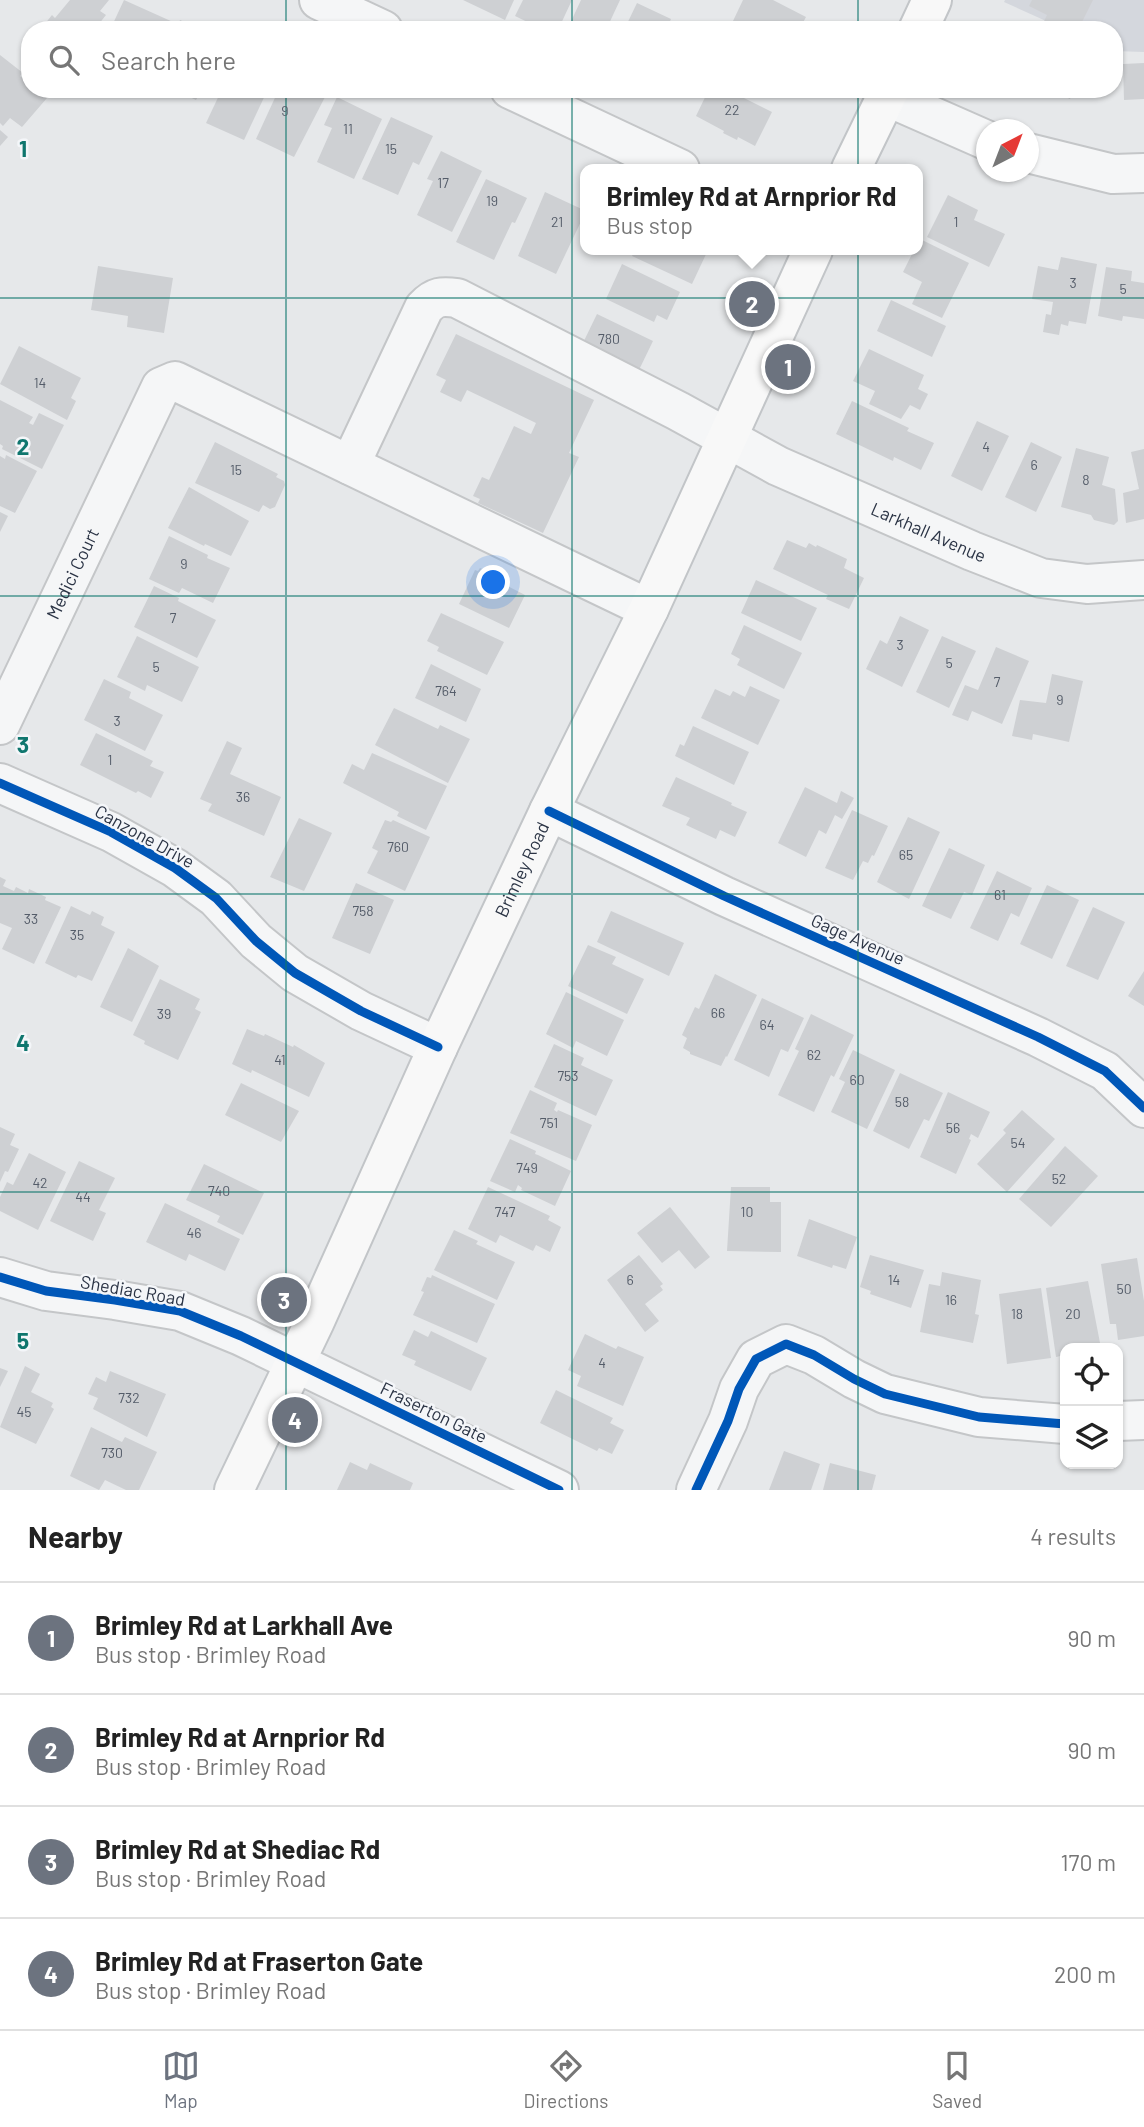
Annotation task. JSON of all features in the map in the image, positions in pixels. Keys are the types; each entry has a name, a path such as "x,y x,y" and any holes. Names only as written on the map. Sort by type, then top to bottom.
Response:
{"main road":[{"path":"922,21 932,0"},
{"path":"853,164 886,98"},
{"name":"Brimley Road","path":"234,1490 549,811 649,609 811,255"}],"street":[{"path":"319,0 364,21"},
{"path":"529,98 669,164"},
{"path":"898,98 976,135"},
{"path":"1039,156 1113,174 1144,173"},
{"name":"Larkhall Avenue","path":"350,464 425,308 432,299 442,296 457,298 790,471 972,551 1041,578 1087,584 1144,580"},
{"name":"Medici Court","path":"0,725 161,387 175,381 649,609"},
{"name":"Canzone Drive","path":"0,783 111,832 175,868 216,898 256,941 295,973 361,1011 438,1047"},
{"name":"Gage Avenue","path":"549,811 724,896 1038,1037 1105,1071 1144,1108"},
{"name":"Shediac Road","path":"0,1277 46,1291 180,1311 295,1362"},
{"path":"696,1490 728,1421 739,1389 756,1359 786,1344 814,1355 885,1394 979,1417 1060,1424"},
{"name":"Fraserton Gate","path":"295,1362 559,1490"},
{"path":"1123,1422 1144,1420"}],"shaded area":[{"path":"1144,0 1144,52 1123,51 1123,21 1046,21 1004,2"}],"building":[{"path":"70,0 109,0 100,11 106,15 101,21 47,21 52,15 55,18"},
{"path":"124,0 171,21 114,21"},
{"path":"463,0 514,0 505,20"},
{"path":"523,0 572,0 562,21 525,21 515,16"},
{"path":"581,0 620,0 610,21 571,21"},
{"path":"743,0 773,0 806,17 804,21 733,21"},
{"path":"1032,0 1093,0 1082,21 1044,21 1047,15 1029,6"},
{"path":"637,3 671,19 670,21 628,21"},
{"path":"0,55 21,71 21,98 47,98 22,127 10,118 3,126 0,123"},
{"path":"1144,63 1144,99 1124,100 1123,64"},
{"path":"218,98 264,98 244,140 206,123"},
{"path":"275,98 324,98 294,157 256,139"},
{"path":"337,98 382,119 354,179 317,162 332,128 324,125"},
{"path":"705,98 744,98 772,112 755,146 723,133 724,131 696,116"},
{"path":"391,117 433,136 419,165 413,162 398,195 362,179"},
{"path":"0,130 8,137 0,146"},
{"path":"441,151 482,171 452,232 417,215 433,181 427,179"},
{"path":"486,179 527,198 494,260 456,242"},
{"path":"545,192 580,208 580,224 556,274 518,256"},
{"path":"948,195 978,210 974,220 1005,234 989,267 927,237"},
{"path":"923,240 969,263 942,318 912,304 922,282 903,272 912,255 923,255"},
{"path":"632,255 706,255 692,284"},
{"path":"1061,257 1097,264 1086,324 1069,321 1068,326 1061,324 1059,335 1043,332 1046,314 1051,315 1053,302 1032,299 1038,266 1058,270"},
{"path":"622,264 680,292 667,320 657,315 654,322 606,299"},
{"path":"98,266 173,278 164,333 127,327 128,316 91,310"},
{"path":"1106,267 1132,271 1131,281 1144,283 1144,319 1123,316 1122,321 1098,316"},
{"path":"891,300 946,326 932,357 877,331"},
{"path":"597,314 653,341 637,374 581,347"},
{"path":"456,334 594,400 569,453 579,457 543,533 478,503 480,499 473,496 482,477 489,480 514,426 531,434 536,423 467,390 461,402 440,392 446,380 436,375"},
{"path":"19,346 81,378 71,398 76,401 67,420 0,384"},
{"path":"869,349 924,375 918,389 928,394 920,410 910,405 901,419 869,404 875,391 853,381"},
{"path":"0,400 33,417 29,423 33,425 39,413 64,425 42,469 2,449"},
{"path":"852,401 934,443 921,470 894,457 893,461 836,434"},
{"path":"977,421 1009,436 982,491 951,476"},
{"path":"215,442 278,474 276,477 284,481 285,485 275,507 270,509 263,505 259,512 195,483"},
{"path":"1031,442 1062,457 1036,512 1005,497"},
{"path":"1076,448 1109,457 1102,485 1115,489 1118,521 1114,525 1061,507"},
{"path":"1144,449 1144,519 1126,523 1123,493 1139,489 1131,452"},
{"path":"6,455 37,471 15,513 0,506 0,456 5,459"},
{"path":"189,487 249,521 231,556 168,528"},
{"path":"0,512 8,516 0,532"},
{"path":"169,536 230,568 213,603 182,588 179,593 149,579"},
{"path":"787,540 806,548 809,543 816,547 817,545 847,559 844,568 864,578 849,609 826,599 828,595 773,569"},
{"path":"480,568 498,576 496,580 525,595 509,628 459,604 475,570"},
{"path":"756,580 817,608 801,641 741,613"},
{"path":"154,586 216,620 197,658 134,627"},
{"path":"441,613 504,642 487,675 437,651 439,647 427,641"},
{"path":"900,616 929,630 902,687 866,669 880,640 887,644"},
{"path":"744,625 802,653 784,689 737,665 740,659 731,654"},
{"path":"137,636 199,667 182,702 147,685 145,691 117,677"},
{"path":"942,636 976,651 949,708 916,692"},
{"path":"996,647 1029,661 1002,724 972,711 968,721 952,715 965,685 978,690"},
{"path":"431,664 481,689 466,722 415,698"},
{"path":"1052,674 1083,681 1069,742 1033,734 1032,740 1012,736 1020,700 1046,703"},
{"path":"104,679 131,692 129,698 163,715 145,751 84,720"},
{"path":"750,686 780,700 758,745 701,718 715,689 730,696 733,691 745,697"},
{"path":"394,708 438,729 440,725 470,739 448,783 375,745"},
{"path":"693,726 749,752 734,785 675,756 680,744 684,746"},
{"path":"96,733 153,761 150,766 164,772 151,798 80,765"},
{"path":"227,741 242,748 230,774 281,797 264,836 208,811 212,804 200,799"},
{"path":"372,753 447,786 426,830 397,816 399,812 343,783 352,764 364,770"},
{"path":"676,777 747,812 735,837 720,830 716,839 686,825 690,818 662,806"},
{"path":"805,787 837,803 841,791 854,798 842,819 835,815 826,834 819,830 806,857 778,843"},
{"path":"852,810 888,826 874,856 872,855 868,863 863,861 853,880 825,868"},
{"path":"908,817 940,832 909,899 877,882"},
{"path":"299,818 332,833 304,891 270,877"},
{"path":"385,820 393,820 430,837 405,891 367,873 378,851 372,848"},
{"path":"949,848 985,865 972,895 964,892 951,919 922,906"},
{"path":"997,871 1032,888 1019,917 1011,913 998,941 970,928"},
{"path":"0,877 6,880 3,886 14,891 16,887 28,893 29,889 61,907 34,964 2,949 12,928 0,923"},
{"path":"356,883 394,900 370,954 332,938"},
{"path":"1047,885 1079,900 1052,959 1020,944"},
{"path":"71,906 90,915 92,911 104,917 101,925 115,932 92,981 78,975 76,978 45,963"},
{"path":"1093,907 1125,922 1098,980 1066,966"},
{"path":"611,911 684,943 669,976 597,942"},
{"path":"588,945 616,957 612,964 644,979 627,1014 568,986"},
{"path":"128,948 159,966 132,1022 100,1007"},
{"path":"1144,971 1144,1006 1128,996"},
{"path":"715,974 757,995 721,1066 690,1054 683,1048 687,1038 682,1035 695,1007 699,1009"},
{"path":"160,979 200,999 195,1009 201,1012 178,1060 144,1044 145,1041 133,1035"},
{"path":"566,992 624,1020 607,1056 576,1041 573,1048 546,1034"},
{"path":"762,998 804,1018 788,1052 781,1049 769,1077 734,1060"},
{"path":"811,1014 854,1035 814,1112 778,1095 799,1051 795,1049"},
{"path":"247,1029 293,1047 294,1045 325,1063 309,1097 252,1070 251,1073 232,1064"},
{"path":"554,1044 584,1058 581,1065 613,1080 596,1116 534,1087"},
{"path":"853,1050 895,1070 867,1129 831,1112 845,1082 839,1079"},
{"path":"900,1073 943,1093 929,1121 924,1119 909,1149 873,1131"},
{"path":"241,1083 299,1111 281,1142 225,1115"},
{"path":"530,1090 557,1103 554,1110 557,1112 558,1110 592,1125 576,1161 510,1133"},
{"path":"948,1092 990,1112 978,1138 971,1134 971,1140 956,1174 920,1157"},
{"path":"1022,1110 1055,1139 1007,1192 977,1164 1006,1133 1003,1130"},
{"path":"0,1127 15,1134 10,1145 19,1149 0,1182"},
{"path":"510,1139 571,1171 555,1206 521,1190 518,1185 515,1192 490,1181"},
{"path":"1065,1146 1098,1176 1051,1227 1019,1199"},
{"path":"29,1153 66,1172 38,1230 0,1211 0,1197 7,1182 13,1185"},
{"path":"79,1161 115,1178 99,1210 106,1213 93,1241 50,1221"},
{"path":"204,1164 264,1193 243,1235 217,1222 220,1216 186,1200"},
{"path":"488,1187 550,1216 548,1220 561,1227 550,1252 536,1245 533,1251 500,1235 496,1243 468,1229"},
{"path":"731,1187 770,1187 770,1202 781,1202 781,1252 727,1251"},
{"path":"165,1203 240,1239 225,1271 189,1254 186,1261 146,1242"},
{"path":"670,1207 710,1257 695,1269 679,1250 662,1263 637,1233"},
{"path":"809,1219 857,1237 846,1269 833,1265 832,1268 797,1256"},
{"path":"454,1230 478,1241 476,1244 515,1262 497,1300 434,1270"},
{"path":"639,1255 663,1284 660,1286 663,1290 645,1304 659,1321 645,1332 607,1280"},
{"path":"870,1255 924,1270 911,1308 870,1294 871,1291 860,1287"},
{"path":"1137,1258 1144,1301 1144,1336 1118,1340 1116,1324 1110,1324 1101,1264"},
{"path":"942,1272 981,1280 975,1314 979,1315 973,1343 920,1332 929,1284 940,1286"},
{"path":"432,1275 495,1304 477,1343 413,1315 424,1292 421,1291 427,1277 431,1278"},
{"path":"1088,1281 1100,1343 1060,1343 1060,1356 1056,1357 1046,1288"},
{"path":"1041,1288 1051,1358 1007,1364 999,1294"},
{"path":"414,1330 428,1337 431,1331 487,1358 471,1391 414,1365 416,1361 402,1355"},
{"path":"585,1334 616,1349 618,1346 644,1357 623,1406 577,1386 581,1376 568,1370"},
{"path":"25,1366 40,1374 31,1392 53,1403 51,1407 54,1409 36,1444 0,1427"},
{"path":"0,1368 8,1371 0,1387"},
{"path":"110,1371 166,1394 147,1437 93,1409 98,1398 88,1394 96,1377 106,1382"},
{"path":"556,1390 613,1418 610,1423 624,1430 612,1454 599,1448 597,1451 540,1423"},
{"path":"91,1427 122,1442 125,1437 157,1452 139,1490 126,1490 105,1480 99,1490 70,1476"},
{"path":"784,1451 820,1464 811,1490 769,1490"},
{"path":"350,1462 367,1470 370,1463 413,1483 410,1490 337,1490"},
{"path":"830,1463 876,1475 872,1490 823,1490"}],"cycle path":[{"path":"0,783 111,832 175,868 216,898 256,941 295,973 361,1011 438,1047"},
{"path":"549,811 724,896 1038,1037 1105,1071 1144,1108"},
{"path":"0,1277 46,1291 180,1311 241,1336 559,1490"},
{"path":"696,1490 728,1421 739,1389 756,1359 786,1344 814,1355 885,1394 979,1417 1060,1424"}],"place":[{"name":"Brimley Rd at Arnprior Rd","path":"752,304"},
{"name":"Brimley Rd at Larkhall Ave","path":"788,367"},
{"name":"Brimley Rd at Shediac Rd","path":"284,1300"},
{"name":"Brimley Rd at Fraserton Gate","path":"295,1420"}]}
